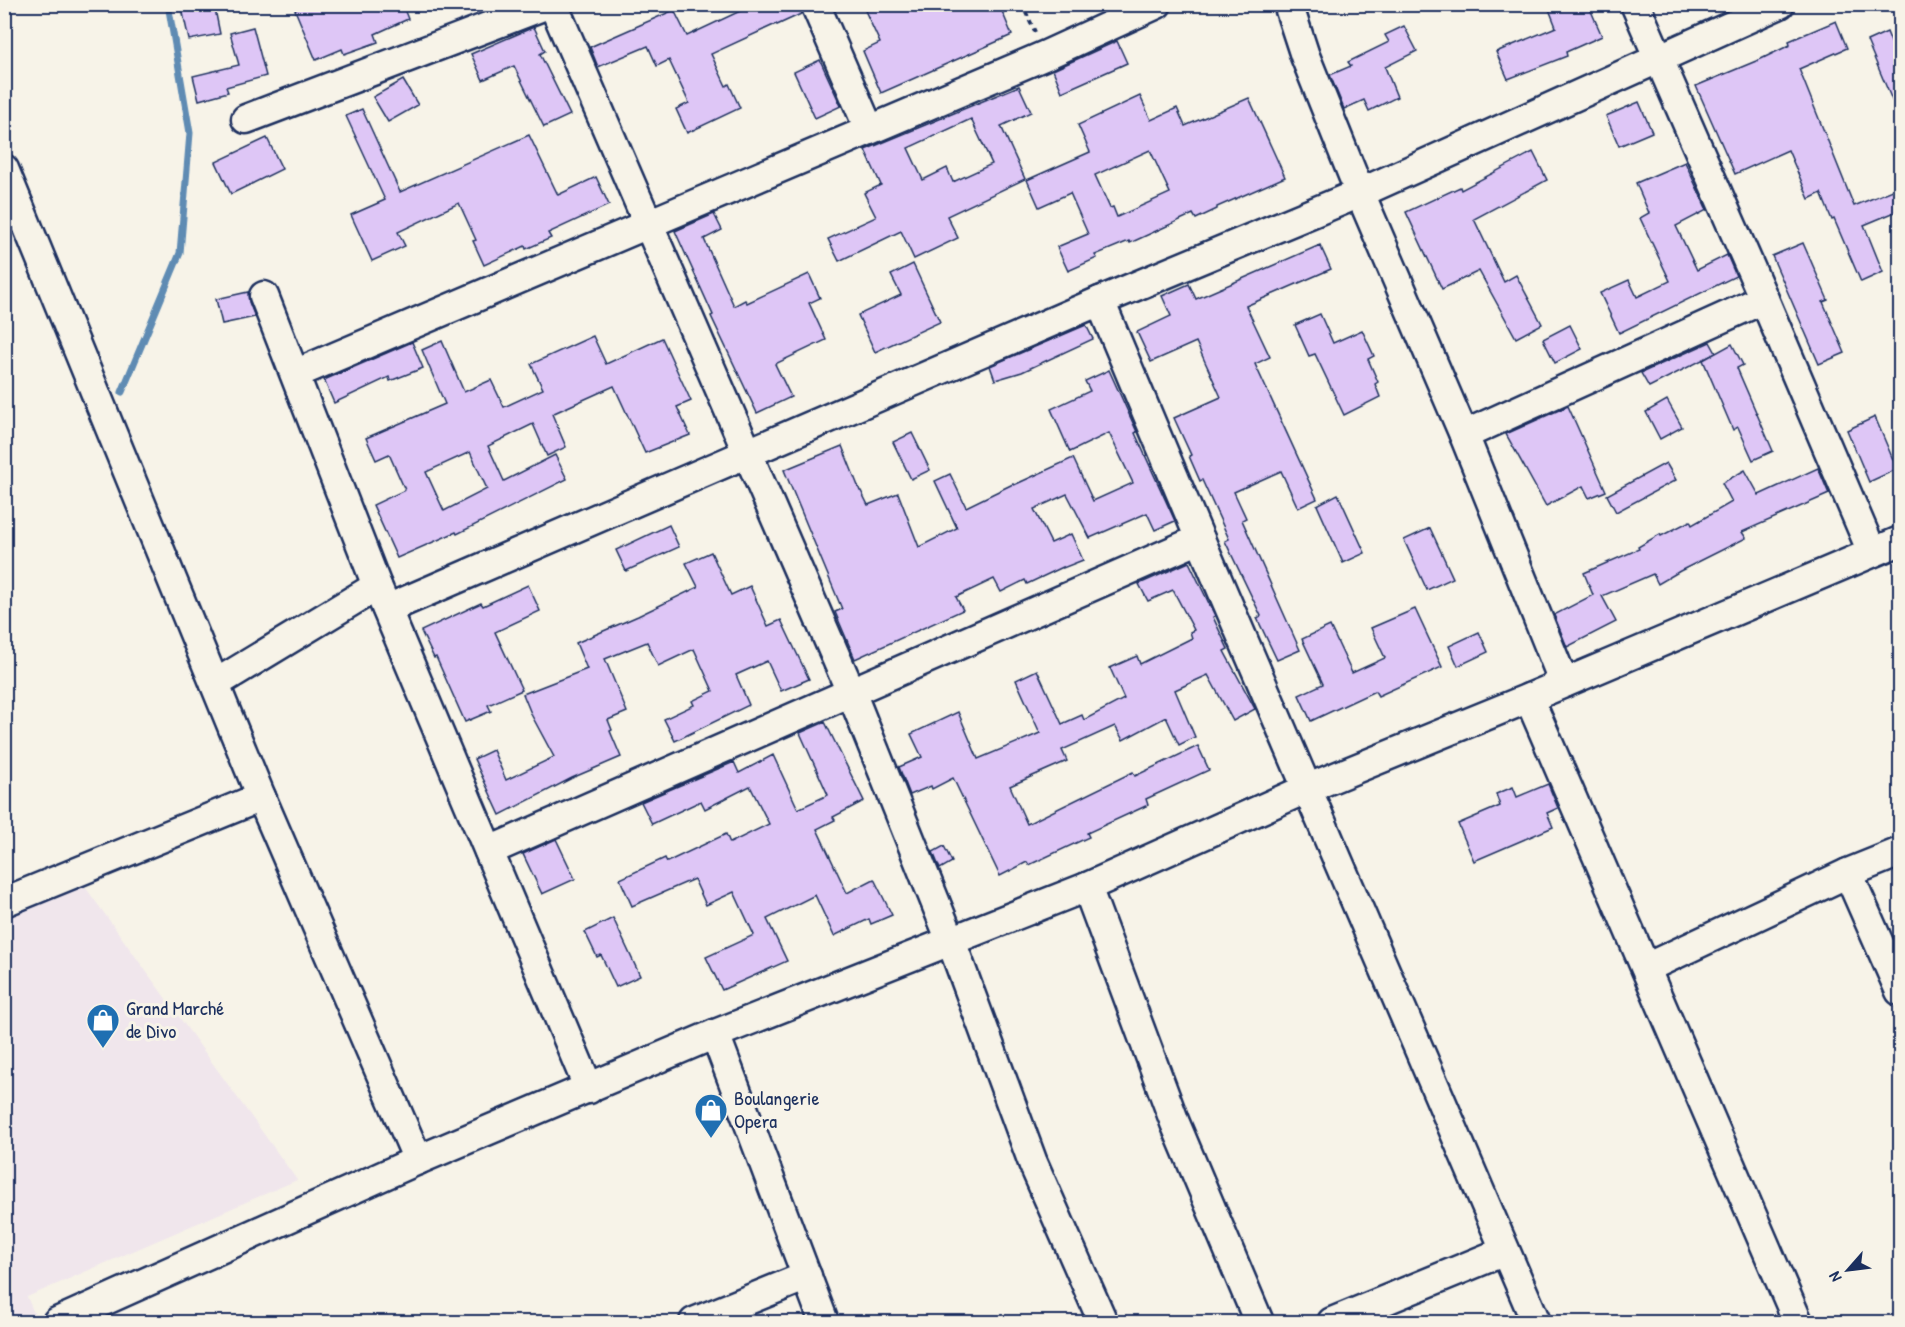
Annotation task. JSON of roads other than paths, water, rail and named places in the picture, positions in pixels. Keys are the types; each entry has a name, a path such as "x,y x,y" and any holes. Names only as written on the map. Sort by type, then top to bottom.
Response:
{"street":[{"path":"246,119 548,4"},
{"path":"553,4 851,692 951,941 1033,1163 1102,1323"},
{"path":"814,4 869,129"},
{"path":"294,374 1046,55 1157,4"},
{"path":"1287,4 1305,56 1360,193 1464,435 1564,683"},
{"path":"1635,4 1872,552"},
{"path":"215,684 382,597 747,452 1360,193 1780,4"},
{"path":"4,169 261,797 418,1160"},
{"path":"264,296 382,597 589,1089"},
{"path":"1464,435 1764,299"},
{"path":"1100,301 1306,789 1536,1323"},
{"path":"489,851 1200,539"},
{"path":"58,1322 418,1160 715,1034 1087,887 1306,789 1529,698 1900,541"},
{"path":"1529,698 1798,1323"},
{"path":"4,902 261,797"},
{"path":"1646,968 1848,873 1900,852"},
{"path":"1848,873 1900,991"},
{"path":"1087,887 1175,1123 1258,1323"},
{"path":"715,1034 824,1323"},
{"path":"1332,1323 1505,1251"},
{"path":"694,1323 807,1276"}],"waterway":[{"path":"122,392 180,253 190,133 168,4"}],"place":[{"name":"Grand Marché de Divo","path":"103,1049"},
{"name":"Boulangerie Opera","path":"711,1139"}]}
